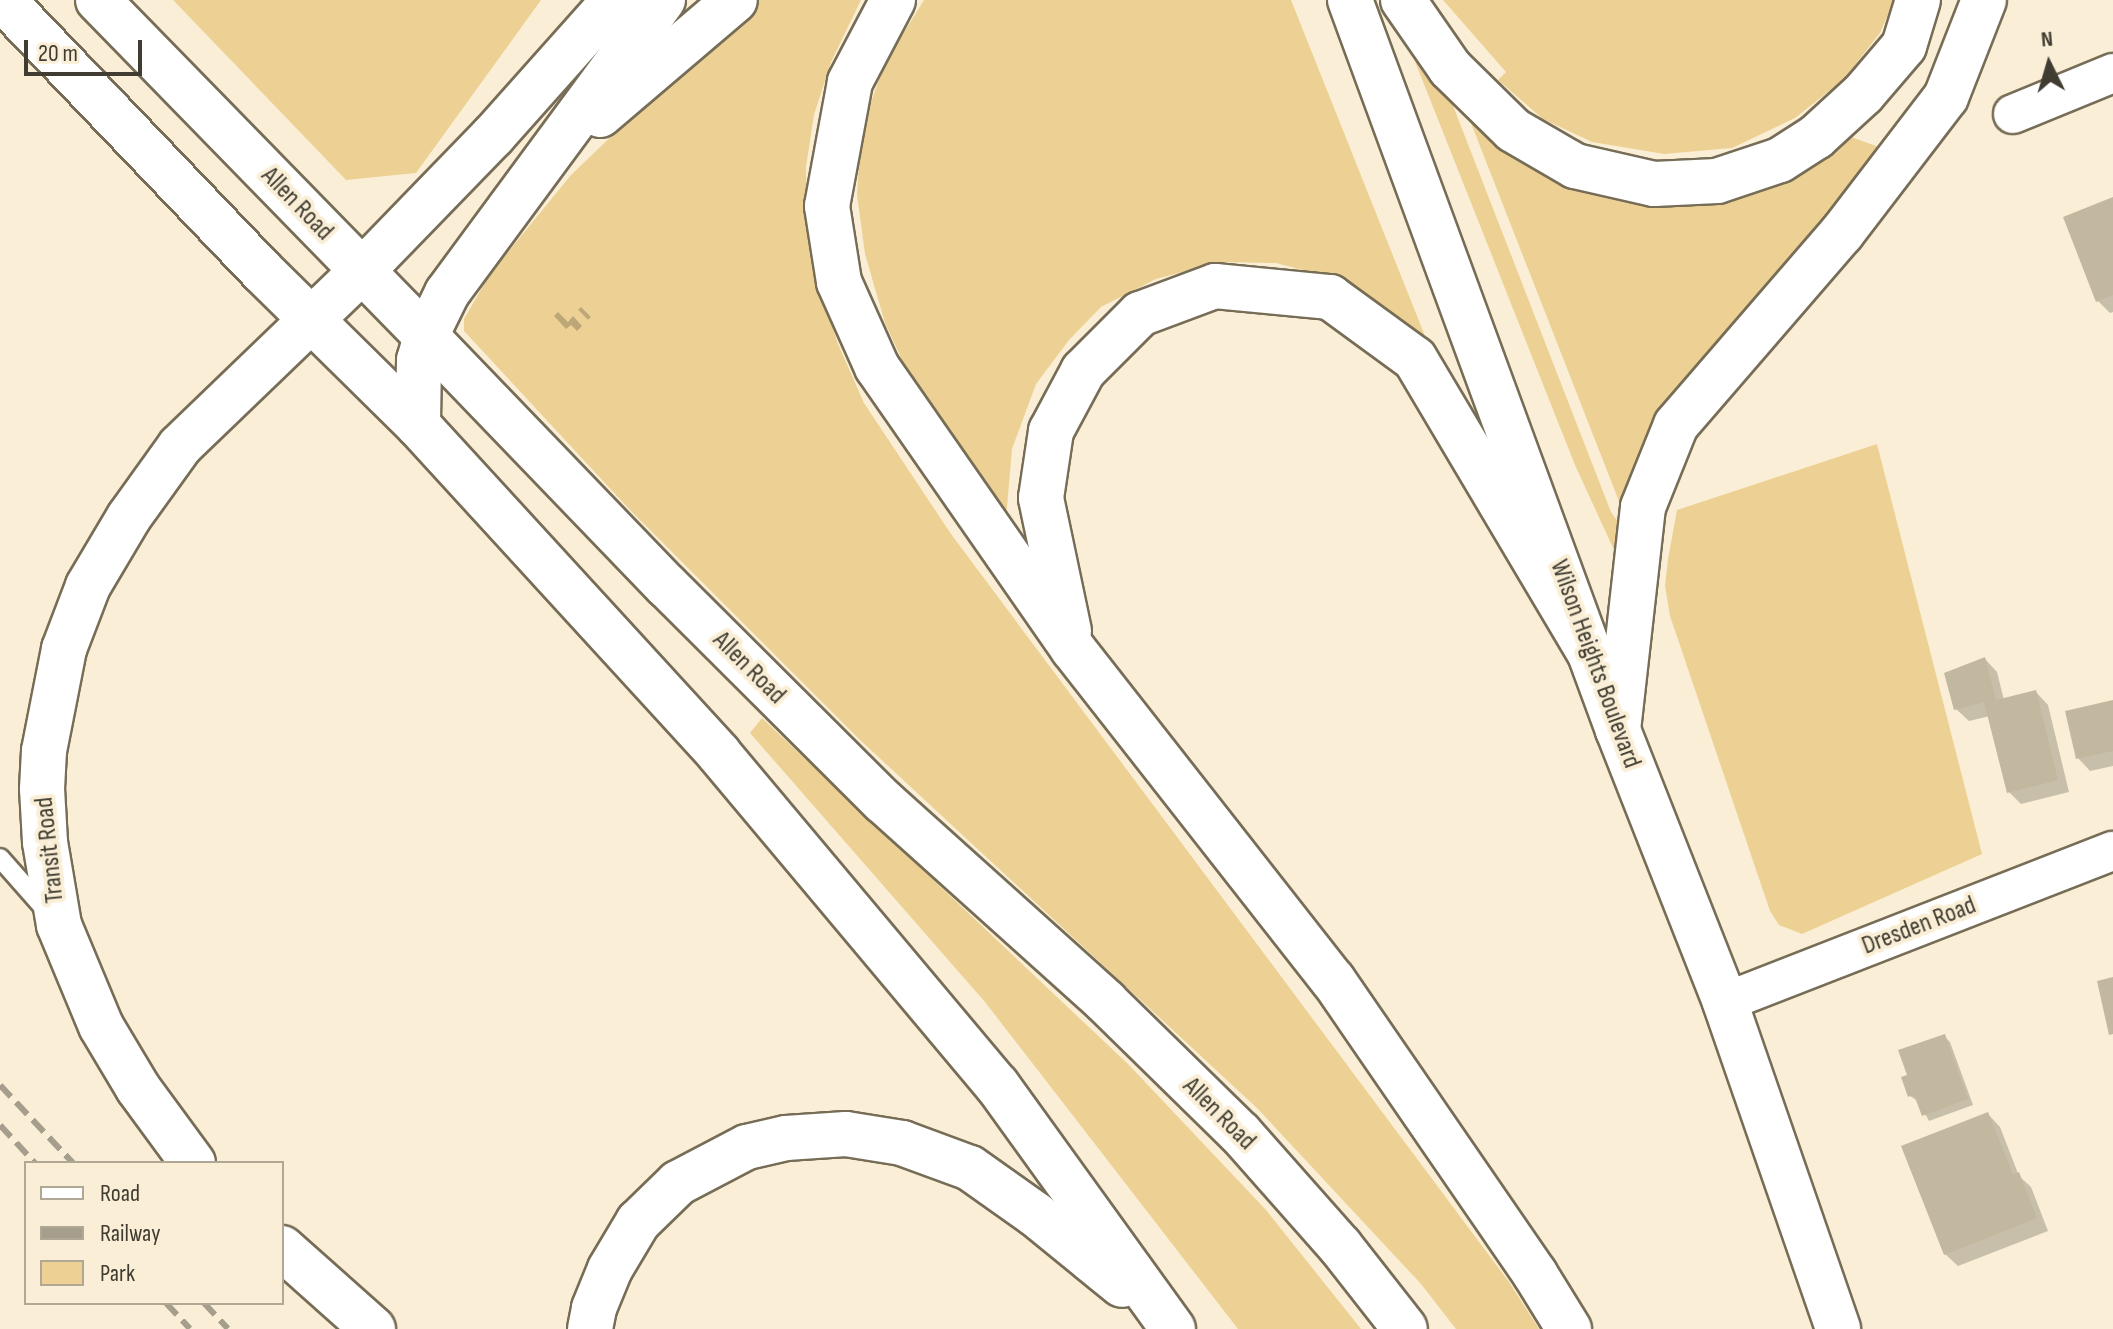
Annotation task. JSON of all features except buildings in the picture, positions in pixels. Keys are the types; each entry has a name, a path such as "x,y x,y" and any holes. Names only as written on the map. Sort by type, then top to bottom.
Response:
{"main road":[{"path":"3,0 312,320 418,425 719,754 997,1085 1172,1327"},
{"name":"Allen Road","path":"98,0 667,586 883,801 1106,1002 1240,1133 1340,1246 1405,1329"},
{"name":"Transit Road","path":"192,1161 138,1088 101,1026 59,925 43,816 44,751 64,649 88,586 129,517 198,468 286,376 312,320 493,136 614,0"},
{"path":"418,425 416,390 426,336 456,279 663,0"},
{"path":"538,170 735,0"},
{"path":"893,0 850,82 827,206 839,282 877,367 1073,649 1333,980 1535,1274 1569,1329"},
{"name":"Wilson Heights Boulevard","path":"1350,0 1618,730 1725,1002 1838,1329"},
{"path":"1403,0 1450,68 1513,130 1575,166 1654,184 1717,181 1780,160 1816,137 1863,94 1904,46 1918,0"},
{"path":"1618,730 1643,507 1676,425 1842,233 1946,97 1984,0"},
{"path":"1073,649 1041,498 1051,431 1083,371 1140,314 1215,286 1330,297 1415,359 1593,659"},
{"path":"590,1329 594,1308 610,1269 638,1222 678,1183 747,1147 786,1138 846,1134 902,1143 970,1168 1035,1214 1172,1327"},
{"path":"284,1250 373,1329"}],"street":[{"path":"2013,114 2113,73"},
{"name":"Dresden Road","path":"1725,1002 2113,851"}],"lane":[{"path":"0,858 59,925"}],"green space":[{"path":"173,0 541,0 416,173 346,180"},
{"path":"753,0 861,0 831,62 814,115 806,167 807,222 818,282 838,344 864,403 951,534 1509,1282 1539,1329 1456,1329 1421,1284 1258,1109 859,739 629,509 464,331 464,319 490,274 571,175"},
{"path":"924,0 1291,0 1431,351 1348,282 1276,263 1220,262 1156,279 1101,307 1069,340 1036,384 1012,449 1006,519 915,388 885,323 865,254 857,195 861,130 885,63"},
{"path":"1443,0 1894,0 1880,33 1843,80 1795,118 1732,148 1664,154 1592,142 1543,119 1498,80 1506,72"},
{"path":"1418,57 1452,103 1611,512 1622,528 1619,561 1575,465 1414,59"},
{"path":"1469,118 1502,148 1771,185 1817,164 1851,137 1879,147 1766,290 1664,408 1645,437 1624,514"},
{"path":"1877,444 1982,854 1802,934 1779,925 1770,911 1670,616 1665,586 1668,559 1677,510"},
{"path":"762,718 1129,1065 1266,1210 1361,1329 1238,1329 985,1002 750,733"}],"railway":[{"path":"0,1085 71,1161"},
{"path":"0,1125 33,1161"},
{"path":"168,1305 190,1329"},
{"path":"206,1305 228,1329"}]}
